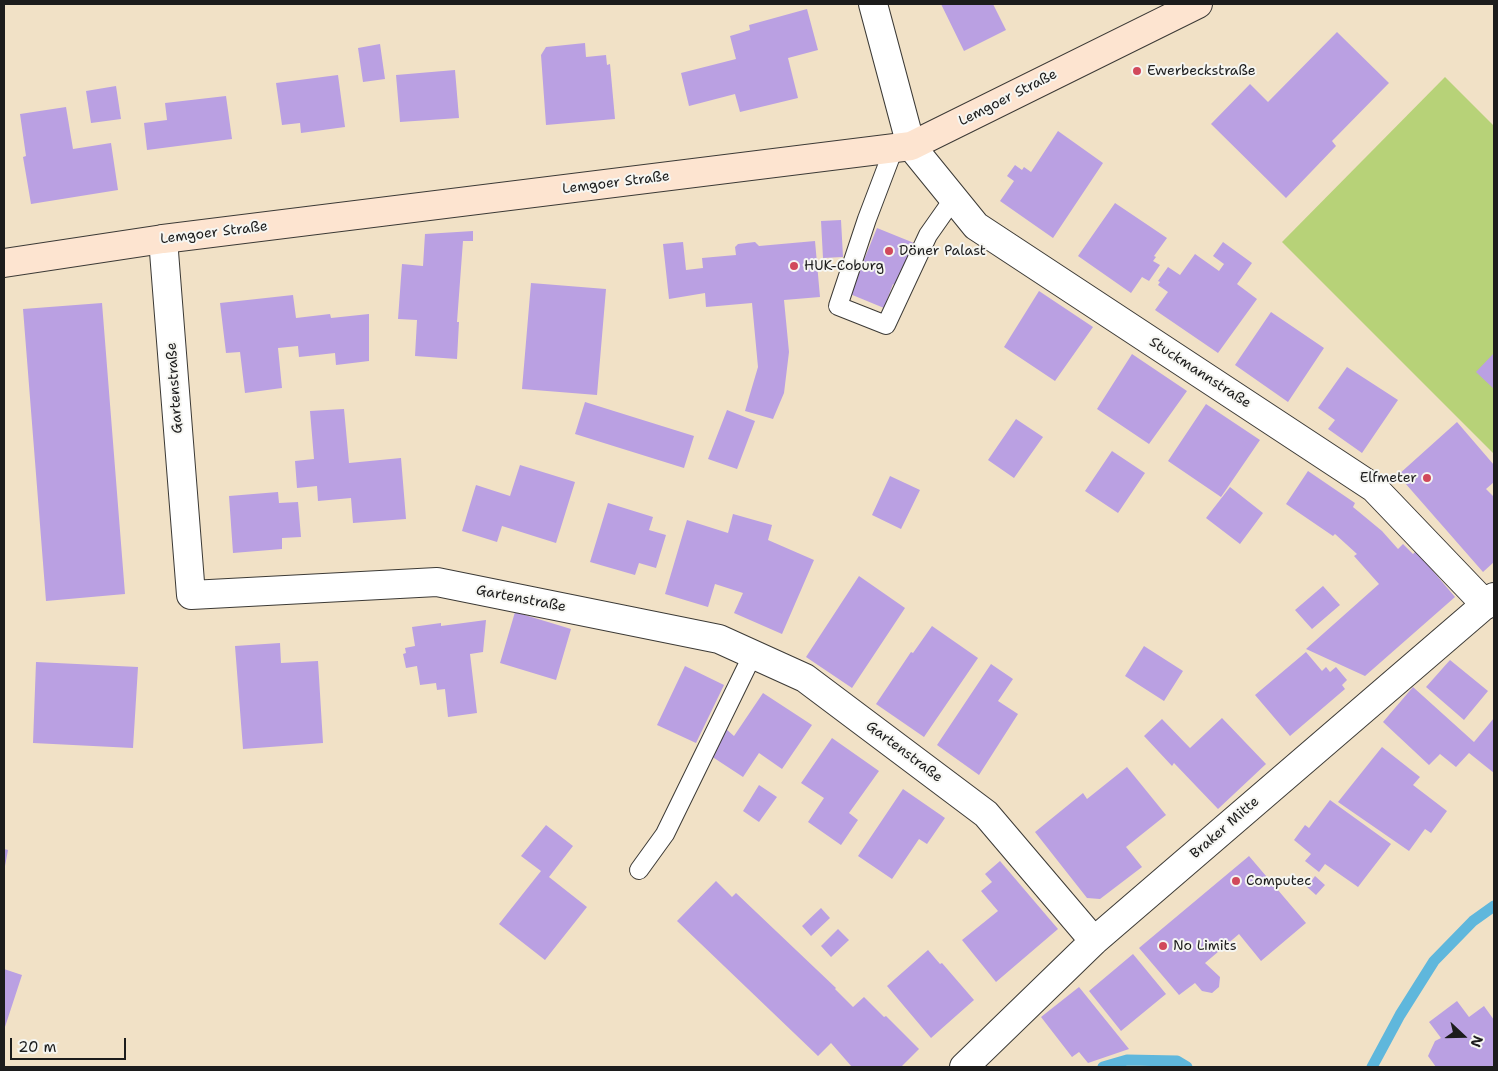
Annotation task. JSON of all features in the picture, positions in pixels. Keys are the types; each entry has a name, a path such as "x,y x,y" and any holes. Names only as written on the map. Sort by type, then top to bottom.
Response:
{"main road":[{"name":"Lemgoer Straße","path":"4,263 163,239 903,147 1198,4"}],"street":[{"path":"873,4 903,147"},
{"name":"Stuckmannstraße","path":"903,147 954,198 976,226 1374,488 1490,601"},
{"name":"Gartenstraße","path":"163,239 191,595 436,582 719,639 805,678 986,814 1094,941"},
{"name":"Braker Mitte","path":"964,1067 1094,941 1490,601"}],"lane":[{"path":"903,147 868,219 838,306 886,325 928,235 954,198"},
{"path":"639,870 666,834 753,654"}],"green space":[{"path":"1445,77 1494,126 1494,454 1282,242"}],"building":[{"path":"941,4 993,4 1006,30 964,51"},
{"path":"807,9 818,50 788,58 798,98 740,112 735,94 689,106 681,73 736,59 730,36 750,30 749,25"},
{"path":"1337,32 1389,83 1332,141 1336,146 1286,198 1211,124 1250,84 1268,102"},
{"path":"585,43 586,57 606,55 607,65 610,64 615,119 546,125 541,55 546,47"},
{"path":"380,44 385,79 363,82 358,48"},
{"path":"455,70 459,118 400,122 396,75"},
{"path":"338,75 345,127 301,133 300,123 282,125 276,83"},
{"path":"116,86 121,119 91,123 86,91"},
{"path":"226,96 232,139 147,150 144,123 167,120 165,103"},
{"path":"66,107 73,149 111,143 118,190 31,204 23,157 26,156 20,114"},
{"path":"1058,131 1103,163 1053,238 1000,201 1014,181 1007,176 1015,165 1022,170 1024,167 1031,172"},
{"path":"1115,203 1167,238 1154,256 1156,257 1153,261 1160,265 1149,281 1142,277 1131,293 1078,256"},
{"path":"841,220 843,257 823,258 821,221"},
{"path":"877,228 914,243 896,286 893,284 884,308 850,294"},
{"path":"473,231 473,241 463,241 457,322 459,322 457,359 415,356 417,320 398,319 402,264 423,266 425,234"},
{"path":"815,241 820,297 784,300 789,352 784,393 773,419 745,411 758,367 752,303 706,307 705,293 669,299 663,244 683,242 686,270 703,268 702,258 736,255 735,247 738,244 755,242 759,246"},
{"path":"1223,242 1252,263 1237,284 1257,299 1218,353 1155,310 1168,292 1158,285 1160,282 1158,281 1168,267 1180,275 1195,254 1219,271 1224,264 1213,256"},
{"path":"531,283 606,289 597,395 522,389"},
{"path":"1039,291 1093,327 1055,381 1004,347"},
{"path":"293,295 296,318 330,314 331,318 369,314 369,361 336,365 335,353 299,357 298,346 278,348 282,388 245,393 240,352 226,353 220,303"},
{"path":"102,303 125,594 46,601 23,309"},
{"path":"1271,312 1324,348 1288,402 1235,365"},
{"path":"1494,353 1494,389 1476,372"},
{"path":"1132,354 1187,391 1149,444 1097,409"},
{"path":"1347,367 1398,400 1362,453 1328,429 1335,420 1318,408"},
{"path":"585,402 694,436 684,468 575,434"},
{"path":"1206,404 1260,440 1221,497 1168,461"},
{"path":"344,409 349,463 401,458 406,519 353,523 351,498 318,501 317,486 297,488 295,461 314,459 310,411"},
{"path":"727,410 755,421 737,469 708,459"},
{"path":"1016,419 1043,437 1014,478 988,460"},
{"path":"1457,422 1494,465 1494,482 1486,489 1494,497 1494,562 1483,572 1398,475"},
{"path":"1112,451 1145,473 1118,513 1085,491"},
{"path":"520,465 575,482 556,543 502,526 497,542 462,531 476,485 510,496"},
{"path":"1308,471 1355,503 1353,507 1382,531 1398,549 1403,544 1413,554 1416,551 1455,597 1365,676 1306,649 1379,584 1354,556 1357,554 1335,534 1333,536 1286,504"},
{"path":"890,476 920,490 901,529 872,515"},
{"path":"1230,487 1263,513 1240,544 1206,518"},
{"path":"278,492 279,503 298,502 301,537 282,538 282,549 233,553 229,496"},
{"path":"608,503 653,517 649,530 666,535 656,568 639,563 635,575 590,562"},
{"path":"733,514 772,525 768,540 814,560 782,634 734,613 743,593 715,584 708,607 665,594 687,520 728,533"},
{"path":"859,576 905,608 852,688 806,657"},
{"path":"1323,586 1340,605 1312,629 1295,610"},
{"path":"515,612 571,629 556,680 500,663"},
{"path":"486,620 483,652 470,654 477,713 448,717 445,689 437,690 436,683 420,685 417,666 406,668 403,654 406,653 405,648 415,646 412,627 441,623 441,626"},
{"path":"932,626 978,658 924,737 876,704 911,652 913,653"},
{"path":"280,643 281,663 318,661 323,743 243,749 235,646"},
{"path":"1144,646 1183,671 1164,701 1125,676"},
{"path":"1306,652 1322,671 1326,667 1330,672 1336,667 1347,680 1342,685 1345,689 1290,736 1255,695"},
{"path":"1450,660 1488,691 1464,720 1426,687"},
{"path":"36,662 138,667 133,748 33,743"},
{"path":"991,664 1013,679 998,701 1018,714 979,775 937,745"},
{"path":"685,666 724,685 696,743 657,725"},
{"path":"1413,687 1474,742 1494,718 1494,773 1469,753 1456,767 1440,754 1429,765 1383,722"},
{"path":"763,693 812,725 782,769 759,753 743,777 711,756 726,729 734,736"},
{"path":"1222,718 1266,764 1218,809 1174,763 1172,766 1144,736 1162,719 1190,748"},
{"path":"832,738 879,771 849,813 858,820 841,845 808,822 824,798 801,783"},
{"path":"1382,747 1420,777 1413,785 1447,811 1431,833 1425,829 1409,851 1338,802"},
{"path":"1127,767 1166,815 1126,847 1142,867 1100,899 1087,898 1035,832 1083,793 1087,799"},
{"path":"759,785 777,797 759,822 743,811"},
{"path":"903,789 945,818 927,844 919,839 892,879 858,856"},
{"path":"1330,800 1391,844 1358,887 1325,864 1319,872 1305,861 1311,854 1294,840 1305,825 1309,828"},
{"path":"546,825 573,846 549,877 587,907 545,960 499,924 541,871 521,856"},
{"path":"4,849 8,850 5,866 4,866"},
{"path":"1249,856 1306,923 1261,961 1239,934 1205,963 1220,977 1219,987 1212,993 1202,991 1195,983 1179,995 1139,948"},
{"path":"1000,861 1058,929 996,982 962,940 998,911 981,891 992,882 985,874"},
{"path":"1315,876 1325,885 1316,895 1307,887"},
{"path":"716,881 732,897 736,893 836,988 853,1007 864,997 919,1049 901,1067 852,1067 831,1043 818,1056 677,921"},
{"path":"821,908 830,918 811,936 802,926"},
{"path":"838,929 849,940 831,957 821,946"},
{"path":"928,950 940,964 942,963 974,1000 931,1038 887,986"},
{"path":"1133,954 1166,994 1121,1031 1089,991"},
{"path":"4,969 22,975 4,1030"},
{"path":"1079,987 1129,1049 1088,1063 1079,1052 1072,1057 1041,1017"},
{"path":"1457,1001 1469,1017 1484,1006 1494,1020 1494,1067 1436,1067 1428,1056 1435,1041 1441,1038 1429,1022"}],"waterway":[{"path":"1372,1067 1400,1015 1434,961 1473,921 1494,906"},
{"path":"1103,1067 1127,1060 1177,1061 1187,1067"}],"place":[{"name":"Ewerbeckstraße","path":"1137,71"},
{"name":"Döner Palast","path":"889,251"},
{"name":"HUK-Coburg","path":"794,266"},
{"name":"Elfmeter","path":"1427,478"},
{"name":"Computec","path":"1236,881"},
{"name":"No Limits","path":"1163,946"}]}
